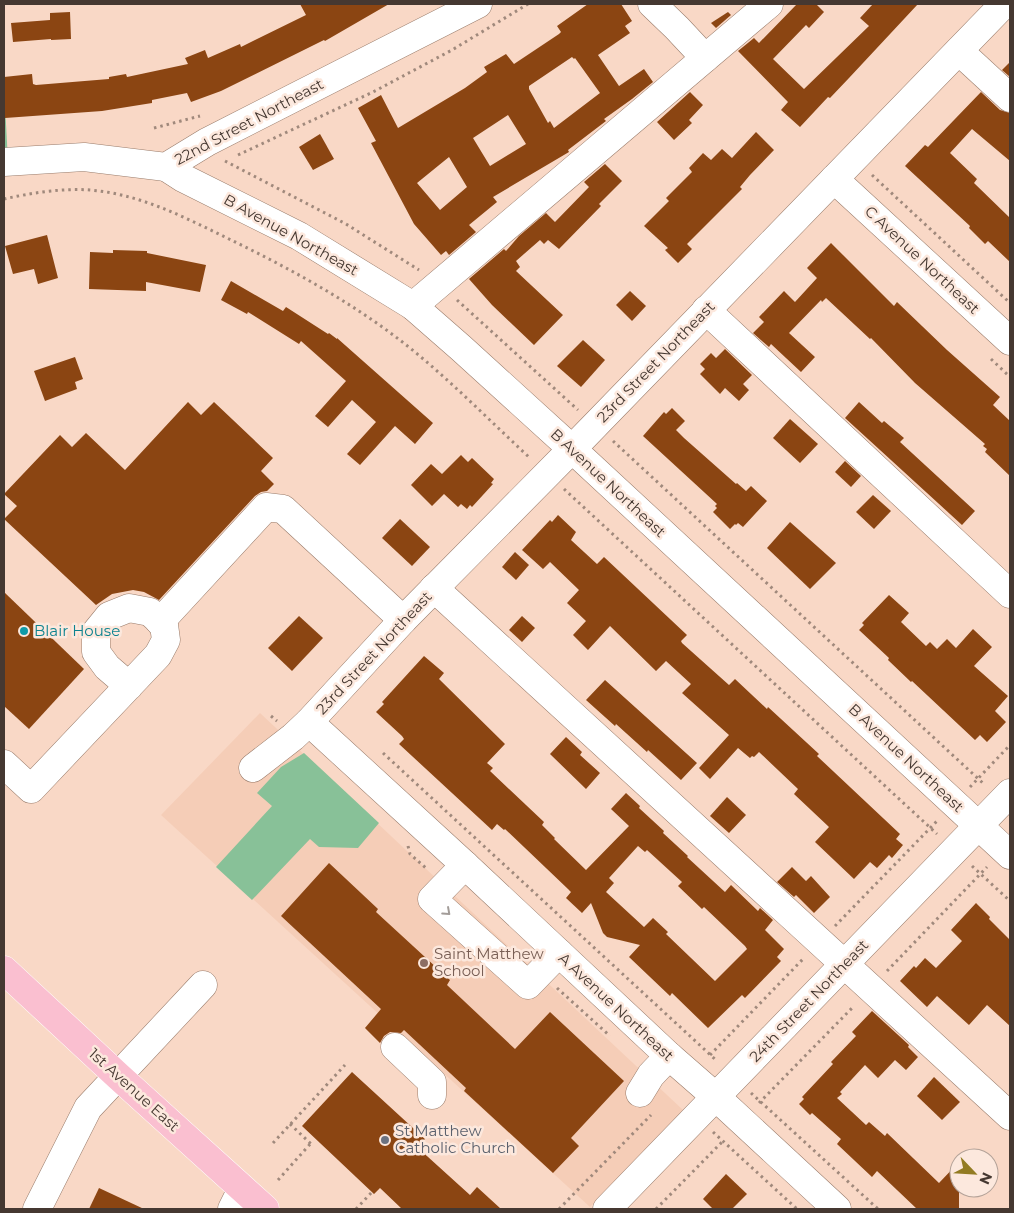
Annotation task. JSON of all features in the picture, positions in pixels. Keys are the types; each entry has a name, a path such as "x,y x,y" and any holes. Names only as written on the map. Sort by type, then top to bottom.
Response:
{"main road":[{"name":"1st Avenue East","path":"4,970 118,1076 237,1199 265,1209"}],"street":[{"name":"22nd Street Northeast","path":"4,162 84,157 166,167 207,142 478,4"},
{"path":"652,4 705,58"},
{"path":"412,306 768,4"},
{"name":"23rd Street Northeast","path":"253,768 309,722 402,620 572,449 1004,4"},
{"path":"959,51 1010,98"},
{"name":"B Avenue Northeast","path":"166,167 183,178 299,236 412,306 572,449 1010,855"},
{"name":"C Avenue Northeast","path":"834,179 1010,341"},
{"path":"706,310 1010,594"},
{"path":"160,622 266,506 283,509 402,620"},
{"path":"434,588 1010,1116"},
{"path":"4,764 30,789 129,686 158,655 166,640 164,625 150,612 129,608 109,616 96,632 96,652 107,667 129,686"},
{"name":"A Avenue Northeast","path":"309,722 837,1209"},
{"name":"24th Street Northeast","path":"607,1209 979,826 999,790"},
{"path":"464,865 432,899 528,985 559,953"},
{"path":"37,1209 88,1108 204,985"},
{"path":"395,1048 432,1082 432,1095"},
{"path":"646,1104 651,1074 669,1056"}],"path":[{"path":"218,164 373,92 452,50 528,4"},
{"path":"868,171 1010,303"},
{"path":"4,199 21,195 89,190 122,196 156,205 256,252 360,312 408,347 534,462"},
{"path":"608,437 978,778 999,790"},
{"path":"562,487 939,835"},
{"path":"964,794 1010,746"},
{"path":"383,753 723,1067"},
{"path":"971,865 1010,901"},
{"path":"273,1143 345,1065"},
{"path":"746,1088 878,1209"},
{"path":"559,1209 646,1104"},
{"path":"278,1180 311,1143 290,1124"},
{"path":"709,1128 797,1209"},
{"path":"656,1209 728,1136"},
{"path":"356,1209 372,1192"}],"shaded area":[{"name":"Saint Matthew School","path":"260,713 683,1110 590,1207 161,815"}],"green space":[{"path":"4,86 8,161 4,162"},
{"path":"304,753 379,823 358,848 319,847 310,839 252,900 216,867 272,806 257,793 281,767"}],"building":[{"path":"300,4 389,4 325,41 221,91 191,102 187,93 152,100 152,103 102,111 5,118 4,77 32,74 33,84 36,85 109,79 109,77 126,74 127,77 188,64 185,58 205,50 208,58 240,44 241,47 306,15"},
{"path":"588,4 621,4 632,21 625,26 630,33 598,55 619,86 644,69 653,82 604,119 606,121 568,150 569,152 493,197 497,202 469,225 476,232 449,255 446,251 441,255 414,224 371,143 376,141 358,108 381,95 398,128 465,88 487,72 484,67 506,54 514,64 559,34 561,32 557,26","holes":["572,57 575,58 600,93 554,128 550,121 548,123 529,86","508,115 526,144 490,166 473,138","449,157 467,187 440,210 417,183"]},
{"path":"797,4 816,4 824,12 809,28 806,25 773,59 804,89 869,26 860,18 873,4 918,4 830,98 828,97 800,127 781,110 788,102 738,51 754,38 759,43"},
{"path":"70,12 71,39 13,42 11,23 50,20 50,13"},
{"path":"728,12 731,15 716,28 711,23"},
{"path":"1010,62 1010,77 1002,70"},
{"path":"690,92 703,105 689,120 692,123 674,140 657,122"},
{"path":"981,92 1000,110 1010,113 1010,161 972,129 950,153 977,179 974,183 1010,218 1010,262 988,241 985,244 969,228 970,226 905,166 925,145 928,147"},
{"path":"756,132 774,150 740,187 742,189 687,244 692,249 678,263 665,250 668,248 644,226 669,201 666,198 692,172 689,168 703,153 711,160 722,149 732,158"},
{"path":"320,134 334,159 313,170 299,147"},
{"path":"605,164 622,181 599,204 601,206 559,249 548,240 544,244 540,240 516,261 520,267 516,271 563,315 534,345 492,305 469,279 504,249 506,251 519,236 546,213 555,222 589,187 584,182"},
{"path":"47,235 58,278 38,284 34,269 13,274 5,246"},
{"path":"831,243 894,306 897,302 1000,397 993,405 1010,421 1010,476 985,452 987,449 983,446 985,444 915,383 871,338 826,298 822,302 821,300 789,333 815,357 801,372 771,344 769,347 753,333 764,322 759,317 784,291 795,302 817,278 807,268"},
{"path":"113,250 147,251 147,253 206,265 200,292 146,282 146,291 89,289 90,252 113,253"},
{"path":"231,281 283,311 286,307 337,338 433,423 415,444 395,426 360,465 347,454 376,422 352,400 328,427 315,416 346,381 301,341 299,344 248,312 247,314 221,300"},
{"path":"630,291 646,306 632,321 616,305"},
{"path":"583,340 605,360 581,387 557,366"},
{"path":"725,349 752,375 743,384 749,390 739,401 725,388 720,394 700,374 705,369 700,364 711,353 716,358"},
{"path":"75,357 83,379 75,382 77,389 45,401 34,371"},
{"path":"188,402 201,415 214,402 273,458 261,471 274,484 267,491 255,496 159,600 144,592 133,590 112,594 96,605 4,519 17,506 4,494 60,435 72,447 86,433 125,470"},
{"path":"859,402 882,423 884,421 904,438 900,442 975,511 962,525 845,418"},
{"path":"672,408 685,421 676,430 684,438 736,484 746,491 751,486 767,501 743,527 738,523 730,529 713,512 717,508 715,506 717,504 643,436 664,412 666,414"},
{"path":"790,419 818,444 800,463 773,438"},
{"path":"461,455 468,462 472,458 494,479 491,483 493,484 472,507 470,505 467,509 461,504 458,507 444,494 432,506 411,485 431,464 442,474"},
{"path":"845,461 861,476 851,487 835,472"},
{"path":"873,495 891,511 874,529 856,512"},
{"path":"558,515 576,532 571,540 597,564 604,557 687,635 681,641 682,643 729,685 735,679 767,709 768,707 900,834 896,839 903,845 892,858 889,855 877,868 870,862 854,879 815,842 829,827 794,794 798,789 759,752 750,758 738,748 710,779 699,768 729,735 682,693 691,684 666,661 656,671 610,626 588,650 573,635 586,621 567,603 579,590 550,562 543,569 522,550 550,520 552,522"},
{"path":"400,519 430,547 412,566 382,538"},
{"path":"790,522 836,563 810,589 767,548"},
{"path":"515,552 529,565 516,580 502,567"},
{"name":"Blair House","path":"4,592 84,669 29,729 4,706"},
{"path":"889,595 909,613 901,622 926,646 930,642 937,649 947,639 956,648 973,629 992,647 974,666 1008,696 995,711 1006,722 987,742 980,735 975,740 911,682 859,630 864,625 862,623"},
{"path":"299,616 323,638 292,671 268,648"},
{"path":"522,616 535,628 522,642 509,630"},
{"path":"424,656 444,673 439,679 505,744 487,763 493,768 490,771 544,822 542,825 554,839 586,870 629,826 611,809 626,793 687,857 725,892 731,885 758,911 760,908 773,920 765,930 784,949 777,957 781,961 745,998 742,995 708,1028 672,993 670,996 629,957 640,945 607,937 603,933 591,903 582,913 566,898 571,892 505,829 497,824 492,830 399,744 404,739 402,736 376,712 384,704 382,702","holes":["638,846 645,852 647,850 682,882 678,886 702,909 704,907 747,949 715,981 666,934 668,932 653,918 644,927 606,892 614,883 609,878"]},
{"path":"605,680 697,763 681,780 648,750 647,752 586,700"},
{"path":"566,737 582,752 580,755 600,773 586,789 550,754"},
{"path":"727,797 746,815 729,833 710,816"},
{"path":"329,863 378,909 376,912 450,980 447,985 515,1049 550,1012 624,1081 571,1138 579,1146 553,1173 464,1091 466,1088 404,1030 401,1033 390,1032 384,1036 380,1043 365,1028 381,1009 281,916"},
{"path":"792,867 806,881 811,876 830,897 814,913 796,895 794,897 777,882"},
{"path":"976,903 1010,940 1010,1026 987,1005 969,1025 937,996 927,1007 900,981 914,966 916,968 925,958 936,968 962,941 951,930"},
{"path":"872,1011 909,1045 908,1047 918,1057 906,1070 895,1060 878,1078 865,1065 840,1092 842,1094 837,1098 866,1125 869,1122 885,1136 887,1133 939,1183 949,1172 949,1198 959,1198 959,1209 917,1209 877,1171 872,1177 837,1144 841,1139 799,1104 804,1099 802,1097 833,1064 831,1062 856,1036 852,1032"},
{"name":"St Matthew Catholic Church","path":"352,1072 425,1139 417,1147 470,1195 477,1187 501,1209 402,1209 380,1188 374,1194 302,1126"},
{"path":"934,1077 960,1102 942,1120 917,1096"},
{"path":"726,1174 747,1194 732,1209 713,1209 703,1199"},
{"path":"99,1188 144,1209 89,1209"}],"place":[{"name":"Blair House","path":"24,631"},
{"name":"Saint Matthew School","path":"424,963"},
{"name":"St Matthew Catholic Church","path":"385,1140"}]}
